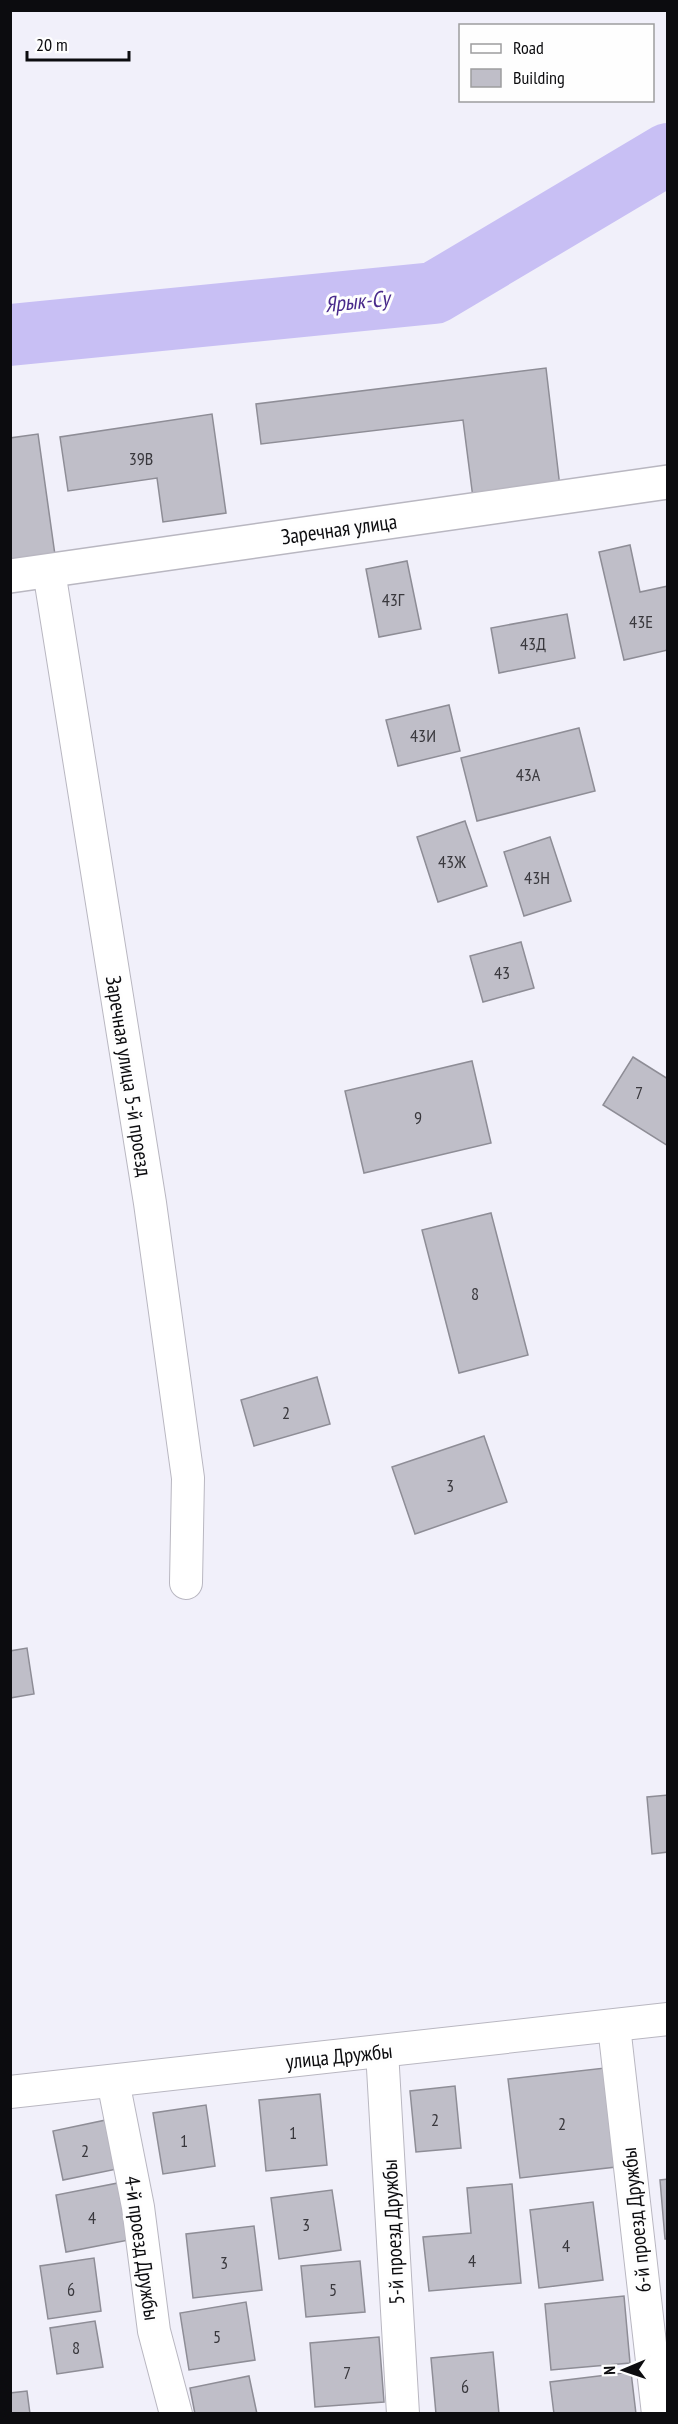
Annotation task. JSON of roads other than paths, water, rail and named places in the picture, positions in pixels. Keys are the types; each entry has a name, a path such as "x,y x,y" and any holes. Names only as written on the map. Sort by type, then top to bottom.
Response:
{"main road":[{"name":"Заречная улица","path":"10,576 668,482"}],"street":[{"name":"Заречная улица 5-й проезд","path":"49,571 150,1203 186,1467 186,1583"},
{"name":"улица Дружбы","path":"10,2092 668,2019"},
{"name":"6-й проезд Дружбы","path":"614,2026 658,2414"},
{"name":"5-й проезд Дружбы","path":"382,2051 403,2414"},
{"name":"4-й проезд Дружбы","path":"113,2081 138,2207 154,2331 176,2414"}],"waterway":[{"name":"Ярык-Су","path":"10,335 434,293 668,154"}]}
